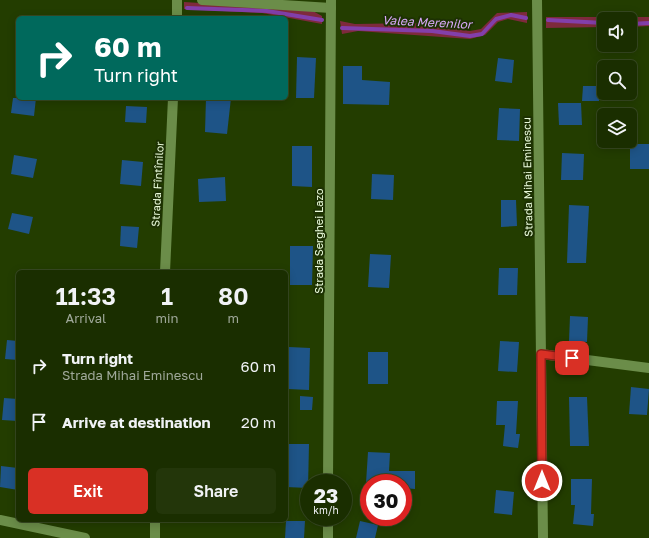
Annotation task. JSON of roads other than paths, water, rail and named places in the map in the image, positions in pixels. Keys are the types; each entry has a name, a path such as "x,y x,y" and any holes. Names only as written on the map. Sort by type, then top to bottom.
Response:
{"street":[{"path":"177,0 177,16"},
{"path":"202,0 331,4"},
{"name":"Strada Mihai Eminescu","path":"537,0 543,538"},
{"name":"Strada Serghei Lazo","path":"328,474 331,4"},
{"name":"Strada Fîntînilor","path":"165,270 173,100"},
{"path":"541,354 649,368"},
{"path":"0,520 86,538"},
{"path":"155,522 155,538"},
{"path":"328,526 328,538"}],"waterway":[{"name":"Valea Merenilor","path":"187,8 267,11 322,20"},
{"name":"Valea Merenilor","path":"342,28 432,31 470,36 482,34 496,19 511,15 526,18"},
{"name":"Valea Merenilor","path":"548,20 597,23"},
{"name":"Valea Merenilor","path":"637,24 649,23"}]}
